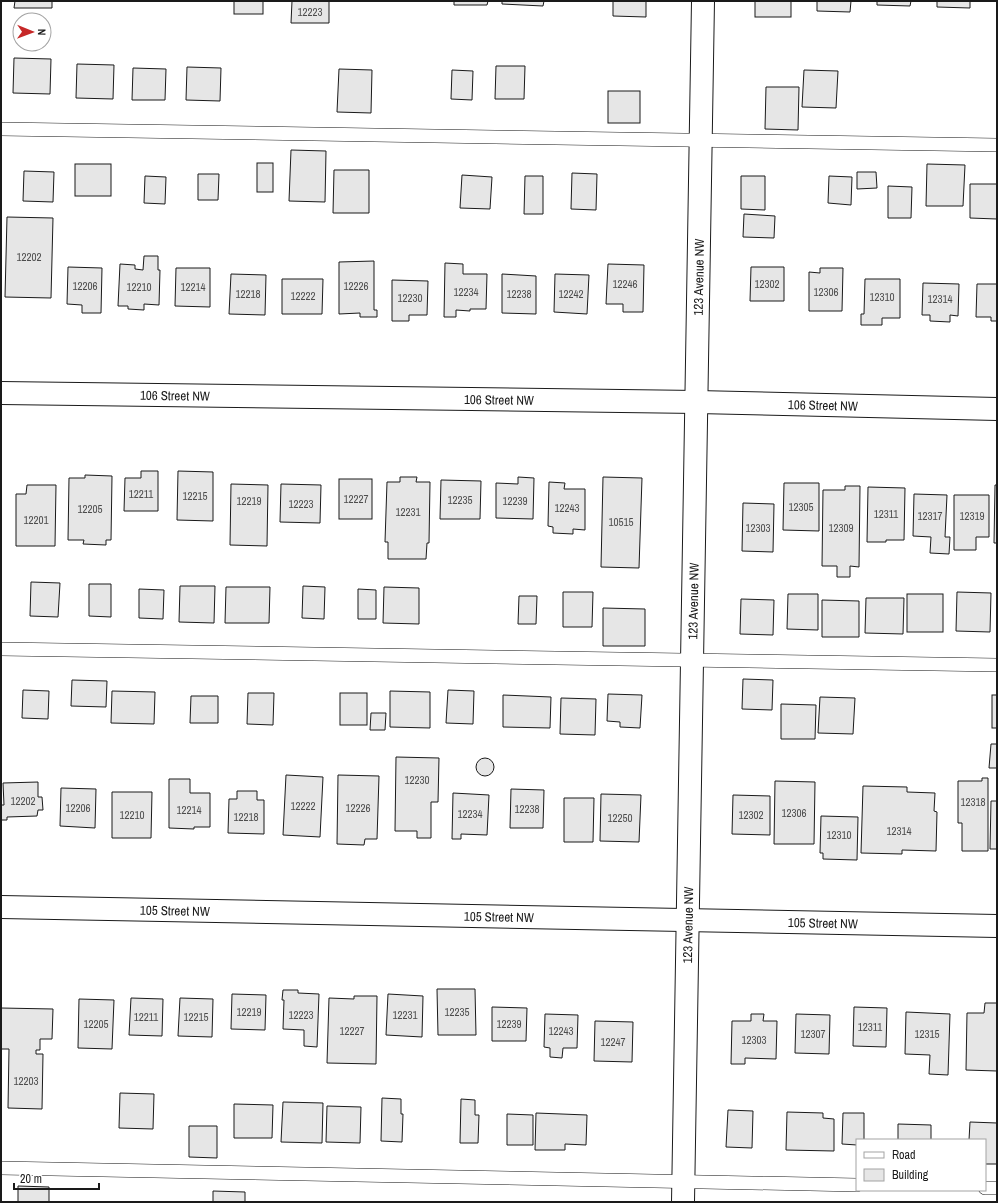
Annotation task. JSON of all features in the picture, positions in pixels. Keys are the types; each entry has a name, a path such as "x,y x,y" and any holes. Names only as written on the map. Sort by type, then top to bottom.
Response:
{"street":[{"name":"123 Avenue NW","path":"683,1192 704,1"},
{"name":"106 Street NW","path":"1,393 696,402 997,409"},
{"name":"105 Street NW","path":"1,907 997,926"}],"lane":[{"path":"1,129 997,145"},
{"path":"1,648 997,665"},
{"path":"1,1168 683,1192 856,1185"},
{"path":"986,1188 997,1188"}],"building":[{"path":"15,1 52,1 52,8 14,8"},
{"path":"234,1 263,1 263,14 234,14"},
{"path":"292,1 329,1 329,23 291,23"},
{"path":"454,1 488,1 487,5 454,5"},
{"path":"502,1 544,1 543,6 502,4"},
{"path":"613,1 646,1 646,17 613,16"},
{"path":"755,1 791,1 791,17 755,17"},
{"path":"817,1 851,1 850,12 817,11"},
{"path":"877,1 911,1 910,6 877,5"},
{"path":"937,1 970,1 970,8 937,7"},
{"path":"14,58 51,59 50,94 13,93"},
{"path":"77,64 114,65 113,99 76,98"},
{"path":"496,66 525,66 524,99 495,99"},
{"path":"187,67 221,68 220,101 186,100"},
{"path":"133,68 166,69 165,100 132,100"},
{"path":"339,69 372,70 371,113 337,112"},
{"path":"452,70 473,71 472,100 451,99"},
{"path":"804,70 838,71 836,108 802,107"},
{"path":"766,87 799,87 798,130 765,129"},
{"path":"608,91 640,91 640,123 608,123"},
{"path":"291,150 326,151 325,202 289,201"},
{"path":"257,163 273,163 273,192 257,192"},
{"path":"75,164 111,164 111,196 75,196"},
{"path":"927,164 965,165 963,206 926,206"},
{"path":"334,170 369,170 369,213 333,213"},
{"path":"24,171 54,172 53,202 23,201"},
{"path":"857,172 876,172 877,188 857,189"},
{"path":"572,173 597,174 596,210 571,209"},
{"path":"198,174 219,174 218,200 198,200"},
{"path":"462,175 492,177 490,209 460,208"},
{"path":"145,176 166,177 165,204 144,203"},
{"path":"525,176 543,176 543,214 524,214"},
{"path":"741,176 765,176 765,210 741,209"},
{"path":"829,176 852,177 851,205 828,203"},
{"path":"970,184 997,184 997,219 970,218"},
{"path":"888,186 912,187 911,218 888,218"},
{"path":"744,214 775,216 774,238 743,237"},
{"path":"7,217 53,218 51,298 5,297"},
{"path":"144,256 158,256 158,270 160,270 159,305 144,304 144,310 128,309 128,306 118,306 120,264 135,265 135,269 143,270"},
{"path":"374,261 374,310 377,310 377,317 360,317 360,313 339,314 339,262"},
{"path":"445,263 463,264 463,274 487,274 486,309 470,309 470,311 456,310 456,317 444,317"},
{"path":"608,264 644,265 643,312 623,312 623,304 606,304"},
{"path":"68,267 102,268 101,313 82,313 82,305 67,304"},
{"path":"751,267 784,267 784,301 750,301"},
{"path":"176,268 210,268 210,307 175,306"},
{"path":"820,268 843,268 842,311 809,311 809,272 820,273"},
{"path":"231,274 266,275 265,315 229,314"},
{"path":"502,274 536,276 536,314 502,313"},
{"path":"555,274 589,275 587,314 554,312"},
{"path":"282,279 323,279 322,314 282,314"},
{"path":"865,279 900,279 900,318 882,318 882,325 861,325 861,314 864,314"},
{"path":"392,280 428,281 427,315 409,315 409,321 392,321"},
{"path":"923,283 959,284 958,316 950,315 950,322 930,321 930,315 922,315"},
{"path":"977,284 997,284 997,321 991,321 991,317 976,317"},
{"path":"141,471 158,471 158,511 124,511 125,478 141,478"},
{"path":"178,471 213,472 213,521 177,520"},
{"path":"85,475 112,476 111,540 106,540 106,545 83,544 84,540 68,540 69,478 85,478"},
{"path":"400,477 417,477 416,482 430,482 429,543 427,543 426,559 388,559 388,542 385,542 387,482 400,482"},
{"path":"518,477 534,478 533,519 496,518 496,483 518,484"},
{"path":"603,477 642,478 639,568 601,567"},
{"path":"339,479 372,479 372,519 339,519"},
{"path":"441,480 481,481 480,519 440,519"},
{"path":"549,482 565,483 564,489 585,489 585,530 573,529 573,534 553,533 553,527 548,526"},
{"path":"784,483 819,483 819,531 783,530"},
{"path":"231,484 268,485 267,546 230,545"},
{"path":"281,484 321,485 320,523 280,522"},
{"path":"27,485 56,485 55,546 16,546 16,494 26,494"},
{"path":"995,485 997,485 997,543 994,543"},
{"path":"845,486 860,486 859,567 850,566 850,577 837,577 837,566 822,566 823,490 845,490"},
{"path":"868,487 905,488 904,540 867,542"},
{"path":"914,494 947,495 945,537 950,537 949,554 930,553 931,537 913,536"},
{"path":"954,495 989,495 989,537 976,537 976,550 954,550"},
{"path":"743,503 774,504 773,552 742,551"},
{"path":"31,582 60,583 58,617 30,616"},
{"path":"89,584 111,584 111,617 89,616"},
{"path":"180,586 215,586 214,623 179,622"},
{"path":"303,586 325,587 324,619 302,618"},
{"path":"226,587 270,587 269,623 225,623"},
{"path":"384,587 419,588 419,624 383,623"},
{"path":"139,589 164,590 163,619 139,618"},
{"path":"358,589 376,590 376,619 358,619"},
{"path":"563,592 593,592 592,627 563,627"},
{"path":"957,592 991,593 990,632 956,631"},
{"path":"788,594 818,594 818,630 787,629"},
{"path":"907,594 943,594 943,632 907,632"},
{"path":"519,596 537,596 536,624 518,624"},
{"path":"866,598 904,598 903,634 865,633"},
{"path":"741,599 774,600 773,635 740,634"},
{"path":"822,600 859,601 859,637 822,637"},
{"path":"603,608 645,609 645,646 603,646"},
{"path":"743,679 773,680 772,710 742,709"},
{"path":"72,680 107,681 106,707 71,706"},
{"path":"23,690 49,691 48,719 22,718"},
{"path":"448,690 474,691 473,724 446,723"},
{"path":"112,691 155,692 154,724 111,723"},
{"path":"390,691 430,692 430,728 390,727"},
{"path":"248,693 274,693 273,725 247,724"},
{"path":"340,693 367,693 367,725 340,725"},
{"path":"608,694 642,695 640,728 620,727 620,722 607,721"},
{"path":"503,695 551,697 550,728 503,727"},
{"path":"992,695 997,695 997,728 992,728"},
{"path":"191,696 218,696 218,723 190,723"},
{"path":"820,697 855,698 853,734 818,733"},
{"path":"561,698 596,699 595,735 560,734"},
{"path":"781,704 816,705 815,739 781,739"},
{"path":"371,713 386,713 385,730 370,730"},
{"path":"991,744 997,744 997,768 989,768"},
{"path":"396,757 439,758 438,802 431,802 431,838 417,838 417,831 395,831"},
{"path":"481,758 489,758 494,763 492,774 489,776 481,776 476,771 476,763"},
{"path":"286,775 323,777 320,837 283,835"},
{"path":"338,775 379,776 377,839 365,839 364,845 337,844"},
{"path":"982,778 988,778 988,851 962,851 962,823 958,823 958,781 982,781"},
{"path":"169,779 190,779 190,793 210,793 210,827 194,827 194,829 169,828"},
{"path":"775,781 815,782 814,844 774,844"},
{"path":"38,782 38,797 42,797 43,810 38,810 37,816 7,817 7,820 1,820 1,805 4,805 3,783"},
{"path":"863,786 907,787 907,792 935,793 934,811 937,812 936,851 902,850 902,854 861,853"},
{"path":"61,788 96,789 95,828 60,826"},
{"path":"511,789 544,790 543,828 510,828"},
{"path":"237,791 257,791 257,800 264,800 264,834 228,833 229,799 237,799"},
{"path":"112,792 152,792 151,838 112,838"},
{"path":"453,793 489,795 487,835 461,834 461,839 452,839"},
{"path":"601,794 641,795 639,842 600,841"},
{"path":"733,795 770,796 770,835 732,834"},
{"path":"564,798 594,798 593,842 564,842"},
{"path":"991,801 997,801 997,849 990,849"},
{"path":"821,816 858,817 857,860 823,859 823,853 820,853"},
{"path":"437,989 475,989 476,1035 438,1035"},
{"path":"283,990 298,990 298,993 319,994 317,1047 304,1046 304,1030 283,1029"},
{"path":"232,994 266,995 265,1030 231,1029"},
{"path":"388,994 423,996 422,1037 386,1035"},
{"path":"354,996 377,996 376,1064 327,1063 329,998 354,999"},
{"path":"131,998 163,999 162,1036 129,1035"},
{"path":"180,998 213,999 212,1037 178,1036"},
{"path":"79,999 114,1000 112,1049 78,1048"},
{"path":"985,1003 997,1003 997,1071 966,1070 967,1013 984,1013"},
{"path":"492,1007 527,1008 526,1041 492,1041"},
{"path":"854,1007 887,1008 886,1047 853,1046"},
{"path":"1,1008 53,1009 52,1039 40,1039 40,1050 36,1050 36,1054 43,1054 42,1109 8,1108 9,1049 1,1049"},
{"path":"906,1012 950,1014 948,1075 929,1074 930,1055 905,1054"},
{"path":"545,1014 578,1015 577,1048 563,1048 562,1058 550,1057 550,1048 544,1047"},
{"path":"751,1014 764,1014 763,1021 777,1021 776,1059 745,1058 745,1064 731,1064 732,1021 751,1021"},
{"path":"796,1014 830,1015 829,1054 795,1053"},
{"path":"595,1021 633,1022 632,1062 594,1061"},
{"path":"120,1093 154,1094 153,1129 119,1128"},
{"path":"382,1098 401,1099 401,1114 403,1114 402,1142 381,1141"},
{"path":"461,1099 475,1100 475,1115 479,1115 478,1143 460,1143"},
{"path":"283,1102 323,1103 322,1143 281,1142"},
{"path":"234,1104 273,1105 272,1138 234,1138"},
{"path":"327,1106 361,1107 360,1143 326,1142"},
{"path":"728,1110 753,1111 752,1148 726,1147"},
{"path":"787,1112 823,1113 823,1118 834,1119 834,1151 786,1150"},
{"path":"536,1113 587,1115 586,1145 565,1144 565,1150 535,1150"},
{"path":"843,1113 864,1113 864,1139 856,1139 856,1145 842,1144"},
{"path":"507,1114 533,1115 533,1145 507,1145"},
{"path":"970,1122 997,1123 997,1164 986,1164 986,1139 969,1139"},
{"path":"898,1124 931,1125 931,1139 898,1139"},
{"path":"189,1126 217,1126 217,1158 189,1157"},
{"path":"18,1186 49,1187 49,1202 18,1202"},
{"path":"213,1191 245,1192 245,1202 213,1202"}]}
